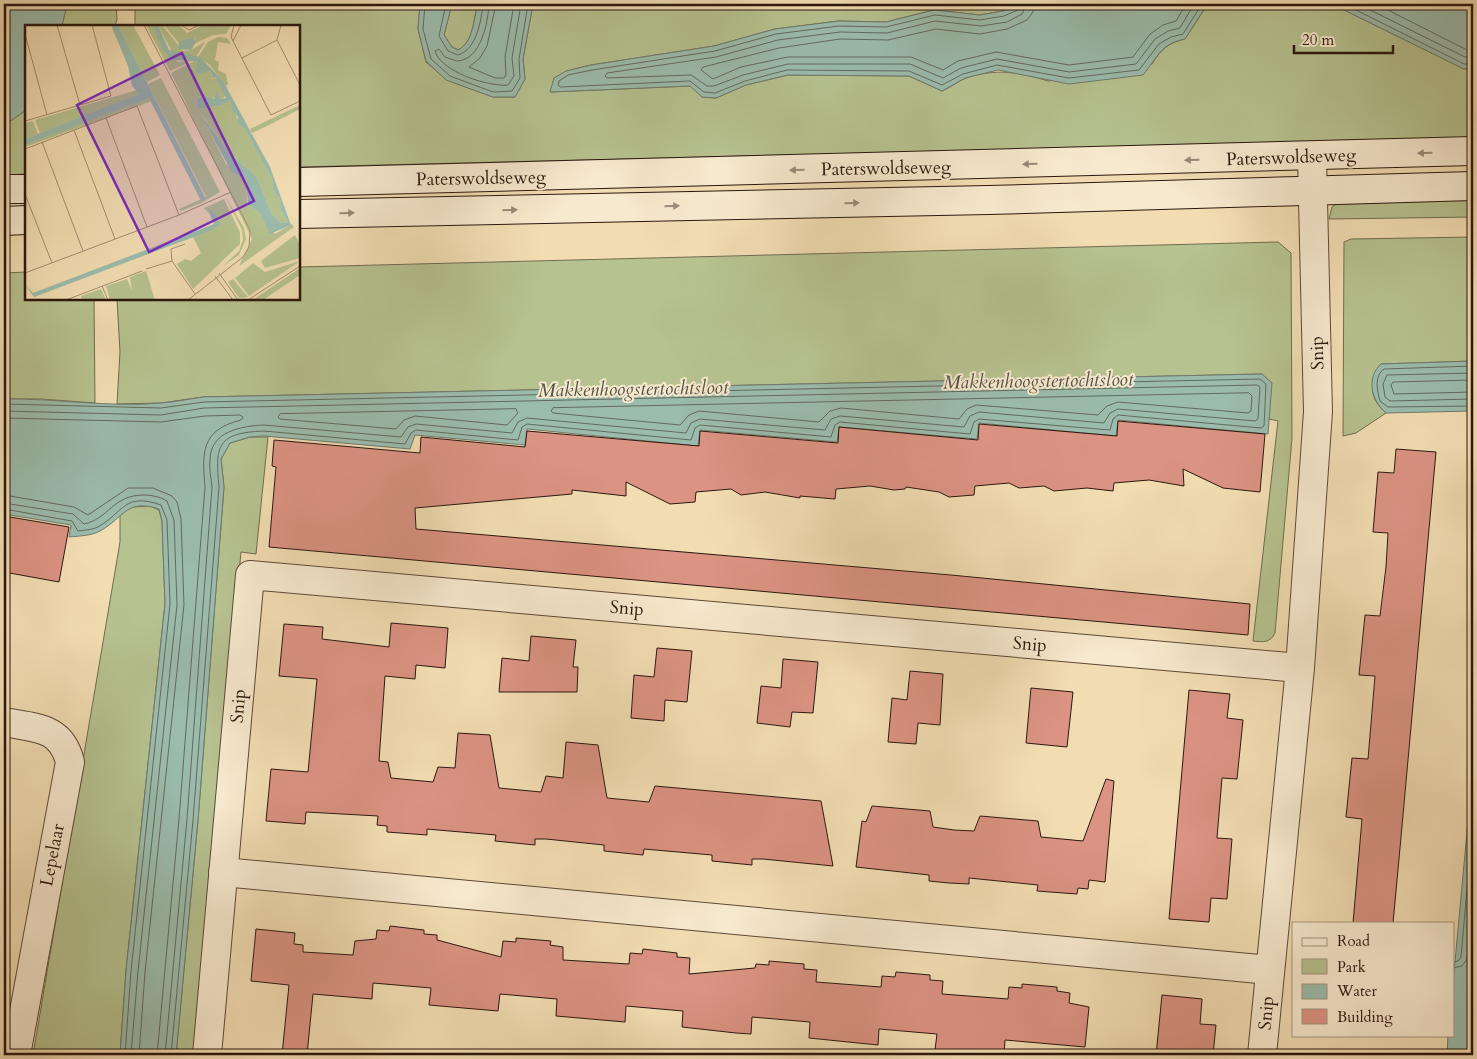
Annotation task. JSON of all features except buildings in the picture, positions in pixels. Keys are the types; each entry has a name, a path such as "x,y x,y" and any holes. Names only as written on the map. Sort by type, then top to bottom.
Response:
{"street":[{"name":"Paterswoldseweg","path":"300,182 1312,157 1473,151"},
{"name":"Snip","path":"1262,1055 1300,668 1318,412 1312,157"},
{"name":"Paterswoldseweg","path":"300,214 1473,186"},
{"path":"4,189 25,189"},
{"path":"4,220 25,220"},
{"name":"Snip","path":"207,1055 250,575 1300,668"},
{"name":"Lepelaar","path":"4,722 39,728 57,737 66,747 70,762 13,1038"},
{"name":"Snip","path":"223,872 1270,970"}],"green space":[{"path":"67,4 116,4 117,20 115,25 62,25"},
{"path":"135,4 420,4 418,29 426,62 447,80 493,97 515,97 525,79 523,59 533,4 1019,4 1003,11 980,15 934,10 886,22 839,21 775,29 714,46 591,65 567,71 554,78 551,92 691,86 702,97 716,98 746,85 788,75 909,76 942,91 966,78 998,72 1018,73 1048,81 1152,64 1165,47 1185,39 1205,8 1212,4 1332,4 1464,69 1473,68 1473,138 300,167 300,25 135,25"},
{"path":"452,4 478,4 470,36 467,42 458,50 452,47 444,35"},
{"path":"25,111 25,174 4,175 4,122 12,120"},
{"path":"1473,195 1473,217 1329,219 1332,207 1340,201"},
{"path":"1473,237 1473,361 1381,364 1373,384 1373,395 1386,413 1356,433 1343,436 1344,242 1351,239"},
{"path":"1278,242 1291,253 1292,438 1275,633 1269,640 1263,642 1253,641 1278,421 1269,419 1271,383 1262,374 203,397 161,403 117,404 120,352 117,300 300,300 300,267"},
{"path":"25,272 25,300 94,300 95,403 41,399 4,399 4,273"},
{"path":"250,437 268,437 256,554 241,552 194,1055 176,1055 198,820 224,487 221,459 230,443"},
{"path":"150,506 159,510 162,521 165,604 126,970 120,1055 33,1055 120,542 120,514 132,507"}],"water":[{"path":"8,4 67,4 62,25 25,25 25,111 12,120 4,122 4,9"},
{"path":"420,4 452,4 444,35 452,47 458,50 467,42 470,36 478,4 533,4 523,59 525,79 515,97 493,97 446,80 426,61 418,29"},
{"path":"1019,4 1212,4 1205,8 1185,39 1170,44 1160,52 1143,75 1069,84 998,70 965,78 942,91 909,76 788,75 746,85 716,98 702,97 690,86 550,92 554,78 566,71 591,65 714,46 775,29 839,21 886,22 934,10 980,15 1003,11"},
{"path":"1332,4 1473,4 1473,68 1464,69"},
{"path":"1473,361 1473,411 1386,413 1377,402 1372,389 1373,376 1381,364"},
{"name":"Makkenhoogstertochtsloot","path":"1262,374 1272,383 1268,434 1118,420 1116,436 979,423 977,439 839,427 837,442 700,430 698,446 527,429 525,445 415,435 410,449 264,436 250,437 230,443 221,459 224,487 198,820 176,1055 120,1055 126,971 165,604 162,521 159,509 139,506 126,511 96,533 69,537 71,525 4,514 4,399 141,404 203,397"},
{"path":"1473,767 1473,1055 1447,1055 1448,1036 1454,1036 1454,972"}]}
